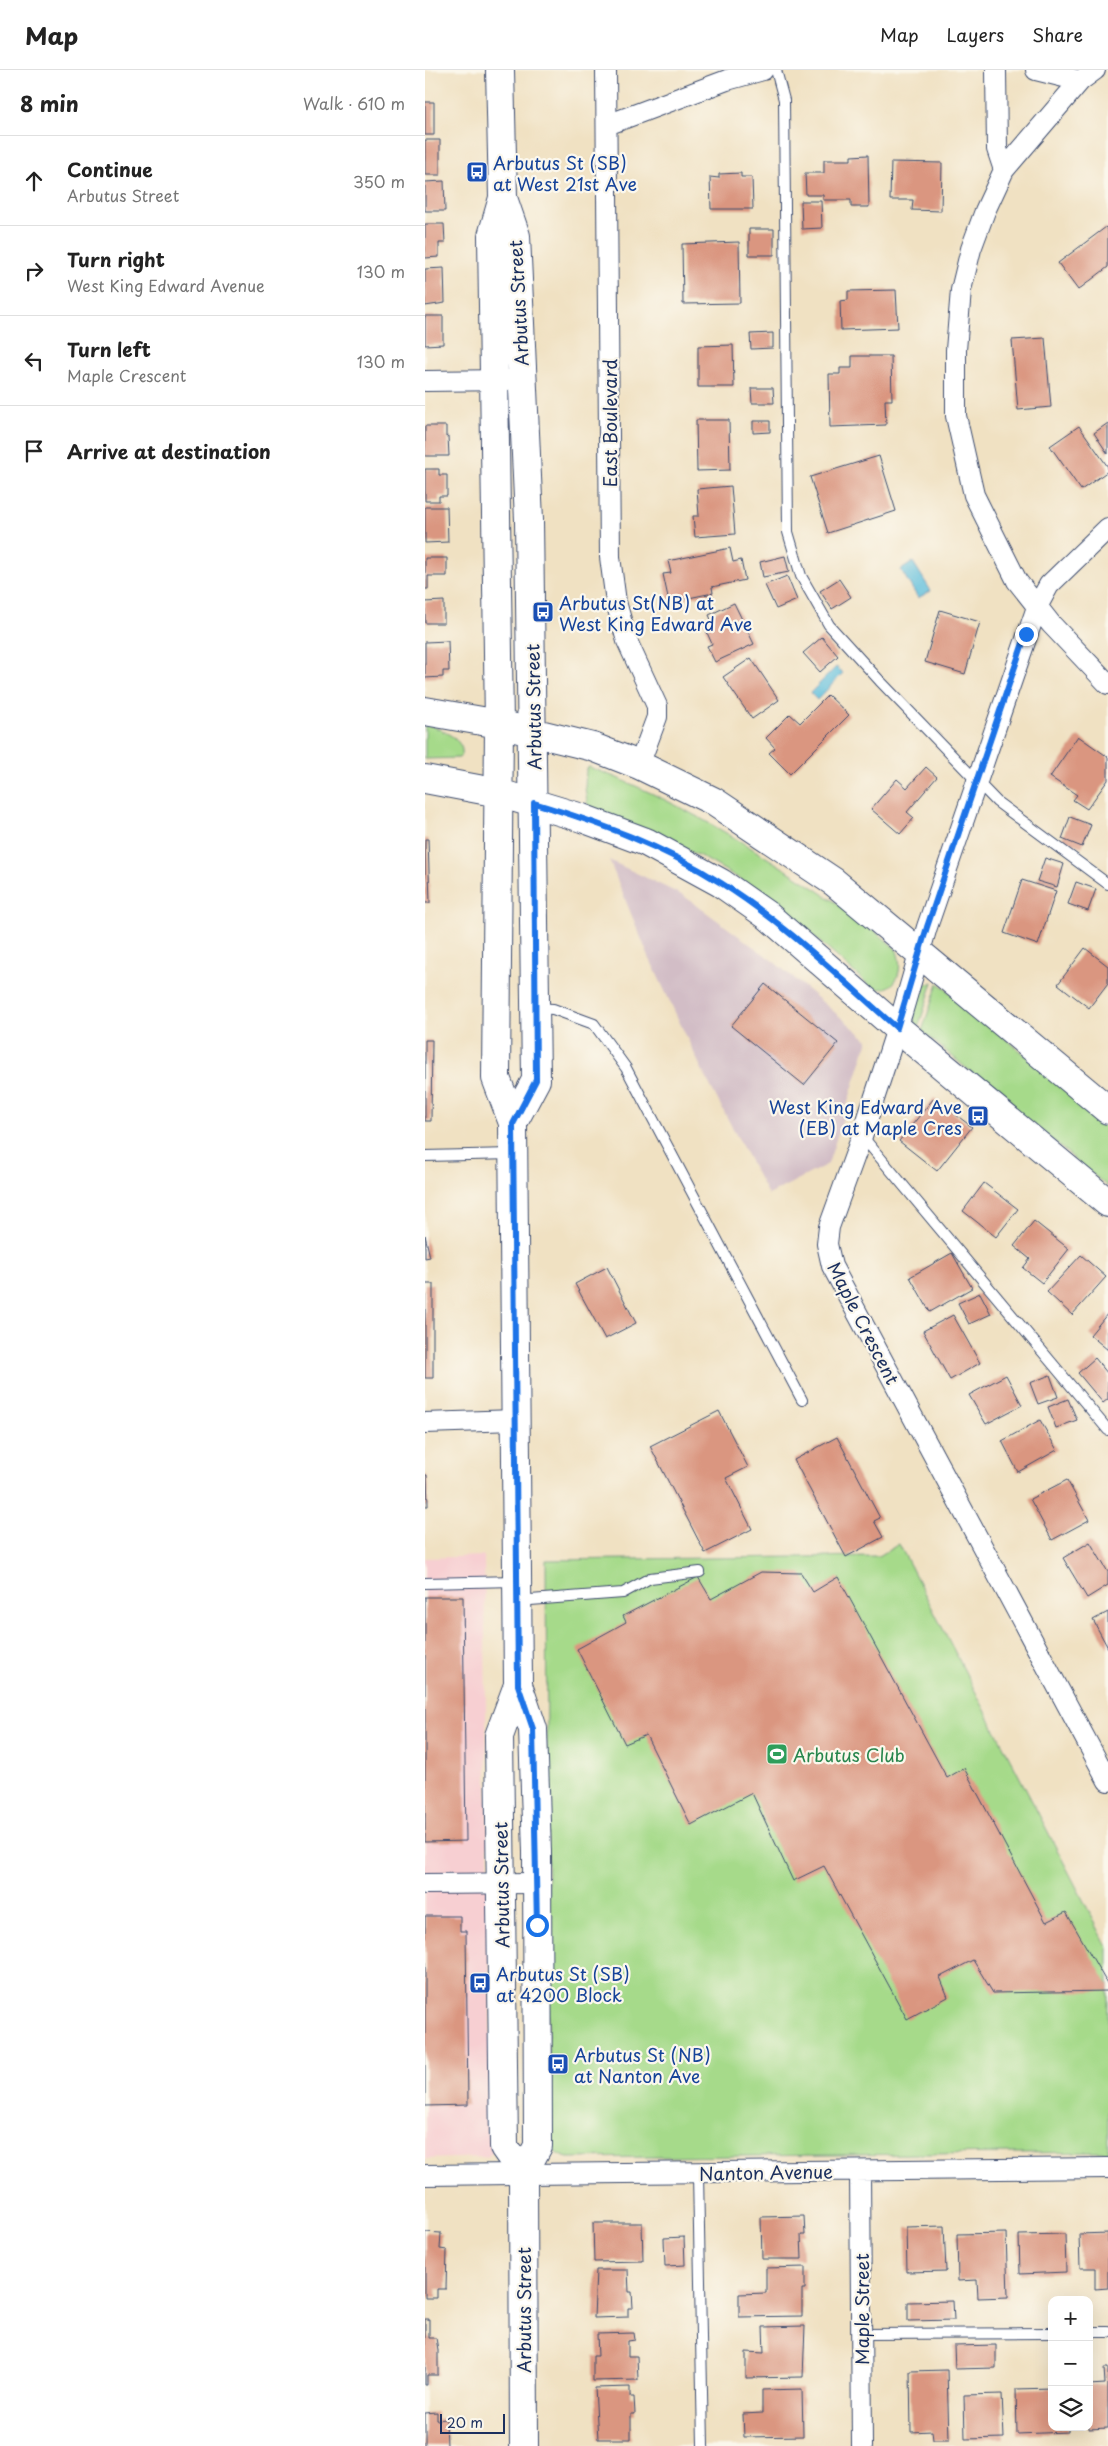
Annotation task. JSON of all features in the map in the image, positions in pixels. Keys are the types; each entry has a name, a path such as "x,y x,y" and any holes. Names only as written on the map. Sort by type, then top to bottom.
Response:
{"main road":[{"name":"Arbutus Street","path":"500,70 503,198 493,236 493,380 499,724 496,1078 513,1124 518,1685 533,1729 537,1883 538,2146 523,2174 524,2446"},
{"name":"Arbutus Street","path":"503,198 516,236 529,520 534,803 536,1080 513,1124"},
{"path":"425,711 499,724 593,747 639,765 713,801 774,840 833,882 919,951 1108,1110"},
{"path":"425,779 499,794 583,818 646,842 721,883 768,916 897,1028 1108,1203"},
{"name":"Arbutus Street","path":"518,1685 499,1736 504,2147 523,2174"}],"street":[{"name":"East Boulevard","path":"606,70 610,557 616,602 627,640 657,706 657,717 651,737 639,765"},
{"path":"607,125 727,80 763,70"},
{"path":"996,70 997,149 1003,170"},
{"path":"1036,70 1087,76"},
{"path":"1087,76 1003,170 971,250 961,290 955,350 956,416 974,495 1017,581 1037,607 1108,684"},
{"path":"425,381 522,380"},
{"name":"Maple Crescent","path":"1108,528 1049,585 1037,607 919,951 897,1028 862,1136 829,1226 827,1244 831,1266 1108,1781"},
{"path":"425,1422 515,1420"},
{"path":"425,1884 537,1883"},
{"name":"Nanton Avenue","path":"425,2175 1108,2168"},
{"name":"Maple Street","path":"860,2171 862,2446"}],"lane":[{"path":"776,70 784,100 788,532 801,576 829,626 997,802 1108,884"},
{"path":"535,1008 553,1009 594,1024 626,1068 802,1400"},
{"path":"862,1136 1108,1430"},
{"path":"425,1156 514,1154"},
{"path":"425,1582 516,1591 623,1593 649,1578 700,1572"},
{"path":"697,2173 703,2446"},
{"path":"1093,2332 1108,2332"},
{"path":"861,2334 1048,2333"}],"shaded area":[{"path":"609,860 684,896 773,961 868,1040 828,1164 768,1195 704,1074 648,955"},
{"path":"484,1556 492,2153 487,2157 425,2159 425,1558"}],"green space":[{"path":"425,724 443,731 455,739 462,749 462,755 459,758 425,759"},
{"path":"589,767 641,788 691,813 764,856 843,908 896,949 900,964 897,978 893,984 881,989 872,988 777,904 740,879 700,856 588,807 585,788 586,769"},
{"path":"933,982 918,1028 914,1018 916,1001 923,986"},
{"path":"938,983 1108,1123 1108,1187 922,1031"},
{"name":"Arbutus Club","path":"899,1544 1108,1948 1108,2152 568,2158 560,2155 555,2152 549,2139 546,1560 879,1556"}],"water":[{"path":"913,562 931,591 918,598 901,570"},
{"path":"836,667 843,673 817,700 810,693"}],"building":[{"path":"425,102 434,102 434,135 425,135"},
{"path":"425,140 440,140 440,175 425,175"},
{"path":"868,155 869,207 851,207 851,200 823,200 823,195 806,195 805,173 824,173 824,160 851,160 851,156"},
{"path":"891,162 942,163 941,211 912,210 913,200 890,200"},
{"path":"741,173 741,177 752,177 753,209 711,209 710,177 719,178 719,174"},
{"path":"444,181 445,211 425,211 425,182"},
{"path":"801,201 821,201 822,228 802,229"},
{"path":"425,224 444,224 445,243 439,243 439,257 425,258"},
{"path":"1106,227 1108,231 1108,267 1078,290 1058,263"},
{"path":"749,229 774,229 774,255 749,255"},
{"path":"739,242 740,303 683,304 682,244"},
{"path":"444,268 445,303 425,306 425,269"},
{"path":"896,290 898,328 841,330 840,301 848,300 848,291"},
{"path":"425,316 443,316 443,344 425,345"},
{"path":"773,333 773,348 751,349 750,334"},
{"path":"1045,338 1051,407 1018,410 1012,340"},
{"path":"733,345 734,387 698,387 698,346"},
{"path":"852,356 891,356 892,400 885,400 886,425 830,427 829,374 840,374 840,368 852,368"},
{"path":"751,388 773,388 774,403 752,403"},
{"path":"696,420 729,420 730,470 697,471"},
{"path":"753,421 770,421 770,432 753,433"},
{"path":"1108,423 1108,454 1094,433"},
{"path":"425,426 446,426 449,456 425,456"},
{"path":"1079,426 1108,467 1108,471 1081,490 1050,446"},
{"path":"879,456 896,511 828,533 810,477"},
{"path":"425,469 439,469 439,475 447,475 447,496 439,496 439,501 425,501"},
{"path":"731,486 735,534 695,537 693,516 699,516 697,489"},
{"path":"425,507 447,507 448,542 425,543"},
{"path":"730,548 733,562 741,560 745,580 712,587 713,593 669,602 663,574 671,573 668,561"},
{"path":"785,556 789,572 763,577 760,562"},
{"path":"425,558 447,558 447,576 428,576 428,589 425,589"},
{"path":"787,576 797,600 776,609 765,585"},
{"path":"839,579 851,597 832,609 820,591"},
{"path":"444,601 444,623 425,623 425,602"},
{"path":"734,603 754,644 715,662 707,646 712,644 705,628 713,624 709,615"},
{"path":"940,610 980,622 965,674 925,662"},
{"path":"822,637 838,656 820,672 803,653"},
{"path":"448,641 449,671 443,671 443,677 425,678 425,642"},
{"path":"751,658 779,700 752,719 723,677"},
{"path":"828,695 849,715 790,774 769,753 775,748 766,738 790,714 800,723"},
{"path":"1078,736 1108,757 1108,780 1087,809 1073,800 1077,795 1050,777"},
{"path":"926,767 937,777 907,812 914,818 900,834 871,809 897,779 907,788"},
{"path":"1070,817 1091,825 1082,847 1062,839"},
{"path":"425,839 428,839 430,903 425,903"},
{"path":"1045,858 1064,864 1057,887 1037,881"},
{"path":"1022,880 1056,891 1038,945 1004,933"},
{"path":"1076,882 1096,889 1088,911 1068,904"},
{"path":"1085,948 1108,966 1108,983 1089,1008 1058,984"},
{"path":"765,984 838,1043 804,1085 731,1026"},
{"path":"425,1040 432,1040 431,1121 425,1121"},
{"path":"934,1098 972,1127 937,1171 899,1141"},
{"path":"984,1183 1018,1209 996,1237 963,1211"},
{"path":"1034,1221 1069,1249 1042,1283 1023,1268 1030,1259 1014,1246"},
{"path":"425,1235 430,1257 425,1258"},
{"path":"952,1253 972,1288 930,1312 910,1277"},
{"path":"1081,1255 1106,1277 1072,1315 1047,1292"},
{"path":"607,1267 636,1323 605,1339 575,1284"},
{"path":"425,1284 433,1284 433,1378 425,1378"},
{"path":"980,1293 991,1314 969,1324 958,1303"},
{"path":"1108,1313 1108,1350 1090,1335"},
{"path":"953,1315 980,1363 950,1380 923,1331"},
{"path":"1095,1358 1108,1374 1108,1399 1103,1403 1078,1373"},
{"path":"1006,1375 1022,1405 986,1424 969,1395"},
{"path":"1050,1375 1058,1397 1038,1404 1030,1383"},
{"path":"1068,1399 1077,1420 1056,1428 1048,1407"},
{"path":"719,1411 748,1467 726,1478 752,1529 705,1553 650,1446"},
{"path":"1040,1420 1057,1450 1018,1472 1002,1441"},
{"path":"837,1437 880,1518 874,1521 883,1537 846,1557 794,1460"},
{"path":"425,1475 427,1475 428,1506 425,1506"},
{"path":"1067,1480 1089,1520 1052,1540 1030,1499"},
{"path":"1090,1542 1108,1572 1108,1585 1087,1598 1063,1558"},
{"path":"761,1572 801,1573 813,1592 838,1577 947,1778 964,1768 1046,1922 1066,1912 1108,1985 1108,1991 993,1993 973,1960 940,1977 948,1997 907,2019 824,1866 793,1881 752,1793 691,1825 646,1735 625,1744 577,1649 626,1622 623,1616 698,1577 711,1599"},
{"path":"425,1597 463,1597 466,1841 425,1842"},
{"path":"1108,1612 1108,1648 1093,1620"},
{"path":"425,1916 460,1916 460,1931 466,1931 468,2105 425,2106"},
{"path":"804,2216 805,2235 801,2235 802,2259 762,2259 761,2217"},
{"path":"593,2223 642,2223 643,2261 594,2262"},
{"path":"944,2226 946,2271 907,2272 906,2227"},
{"path":"425,2232 441,2233 440,2249 447,2250 446,2289 437,2289 437,2298 425,2298"},
{"path":"1006,2233 1008,2297 978,2298 977,2280 958,2281 957,2234"},
{"path":"1108,2233 1108,2288 1095,2289 1095,2268 1080,2268 1079,2234"},
{"path":"1065,2234 1066,2272 1020,2274 1019,2235"},
{"path":"684,2237 685,2265 665,2266 664,2238"},
{"path":"805,2267 805,2289 802,2289 802,2316 739,2317 739,2294 766,2293 766,2268"},
{"path":"596,2270 628,2270 629,2292 632,2292 633,2308 628,2308 628,2317 594,2318"},
{"path":"953,2301 954,2320 908,2321 908,2302"},
{"path":"425,2319 429,2319 429,2338 436,2338 438,2350 438,2375 427,2375 427,2385 425,2385"},
{"path":"805,2326 803,2377 746,2378 746,2352 764,2353 763,2327"},
{"path":"634,2333 635,2340 628,2341 628,2356 637,2356 638,2380 593,2381 593,2356 598,2356 597,2334"},
{"path":"996,2345 996,2368 955,2369 954,2346"},
{"path":"1104,2368 1108,2368 1108,2428 1093,2429 1093,2385 1105,2384"},
{"path":"947,2370 949,2440 933,2440 932,2431 911,2432 910,2371"},
{"path":"630,2387 630,2397 634,2397 635,2414 631,2414 631,2439 598,2439 595,2388"},
{"path":"1048,2388 1048,2431 1068,2432 1017,2434 1016,2389"},
{"path":"802,2389 803,2436 744,2437 743,2414 762,2413 762,2390"},
{"path":"1002,2394 1004,2438 965,2439 964,2395"},
{"path":"437,2412 437,2420 446,2419 447,2446 425,2446 425,2413"}],"place":[{"name":"Arbutus St (SB) at West 21st Ave","path":"477,172"},
{"name":"Arbutus St(NB) at West King Edward Ave","path":"543,612"},
{"name":"West King Edward Ave (EB) at Maple Cres","path":"978,1116"},
{"name":"Arbutus Club","path":"777,1754"},
{"name":"Arbutus St (SB) at 4200 Block","path":"480,1983"},
{"name":"Arbutus St (NB) at Nanton Ave","path":"558,2064"}],"route":[{"path":"537,1925 533,1729 518,1685 513,1124 536,1080 534,803 583,818 646,842 721,883 768,916 897,1028 927,927 978,781 1026,634"}]}
